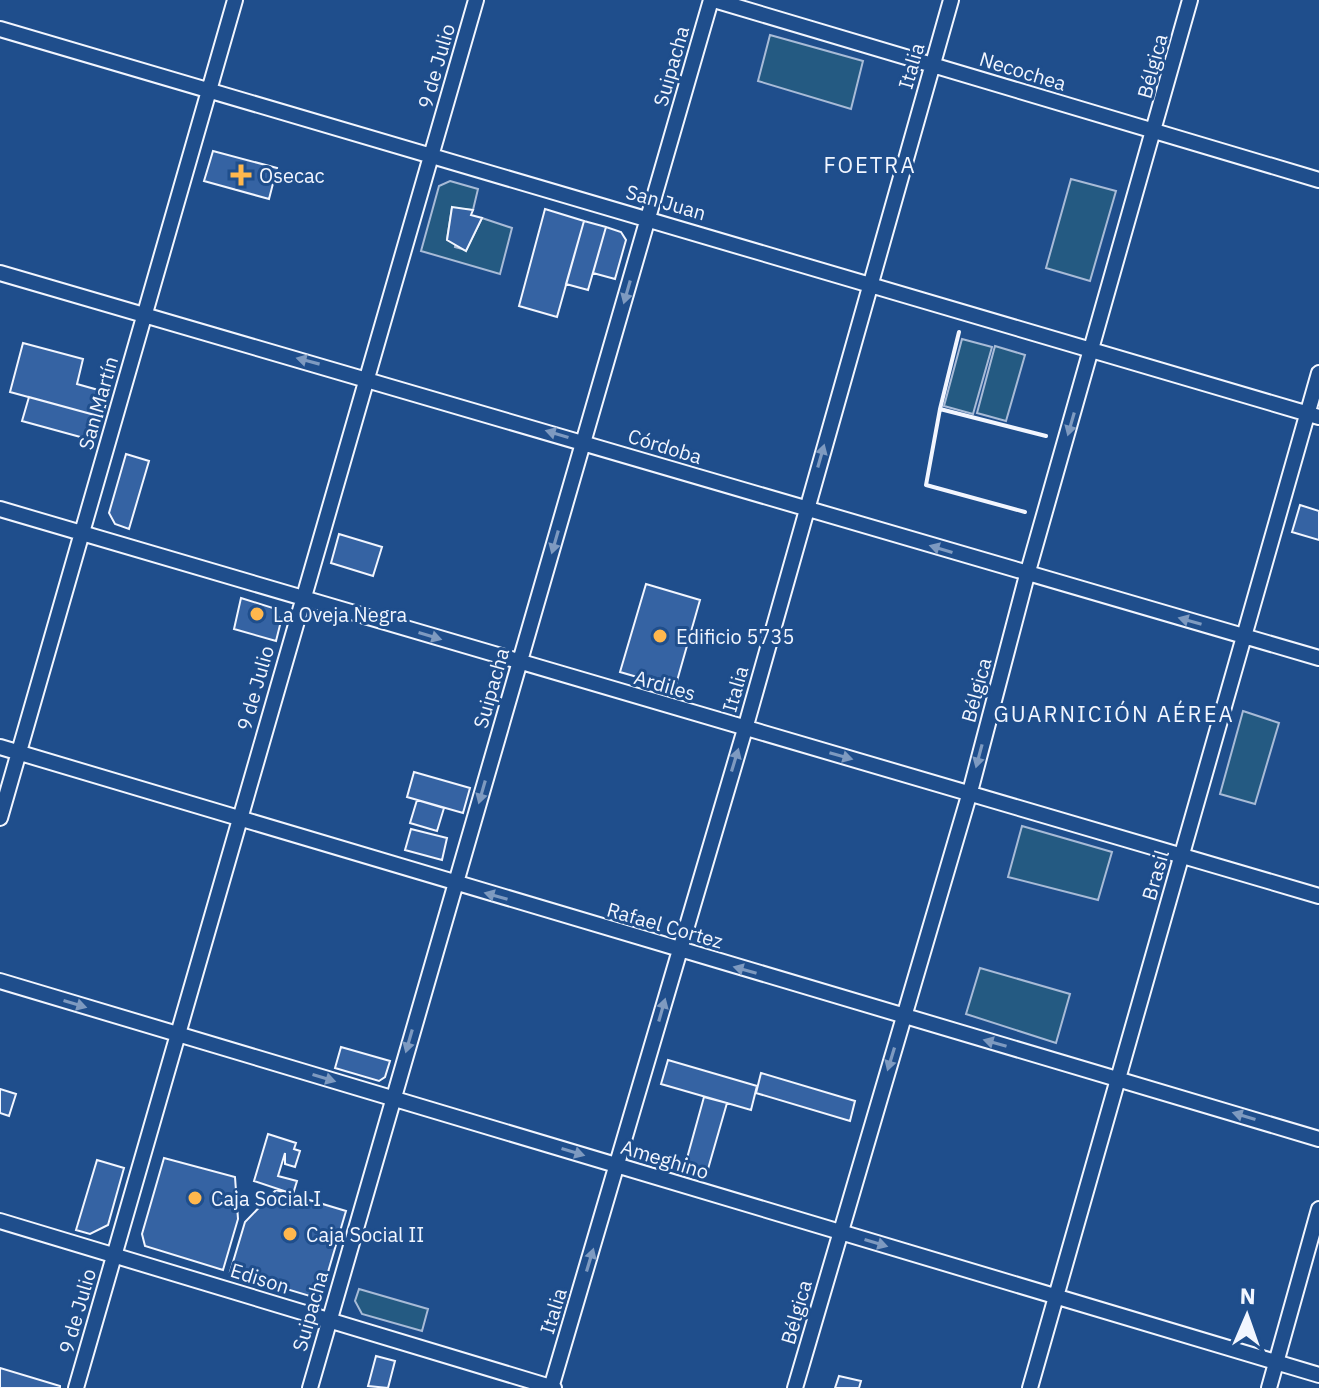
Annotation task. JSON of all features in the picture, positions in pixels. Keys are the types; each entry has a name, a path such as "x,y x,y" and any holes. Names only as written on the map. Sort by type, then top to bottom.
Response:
{"street":[{"name":"San Martín","path":"0,818 235,0"},
{"name":"9 de Julio","path":"76,1388 237,820 476,0"},
{"name":"Necochea","path":"713,0 1319,180"},
{"name":"Suipacha","path":"310,1388 713,0"},
{"name":"Italia","path":"552,1388 745,729 951,0"},
{"name":"Bélgica","path":"795,1388 970,792 1027,575 1190,0"},
{"name":"San Juan","path":"0,29 1313,415"},
{"name":"Córdoba","path":"0,273 366,377 1027,575 1319,658"},
{"name":"Brasil","path":"1030,1388 1242,635 1313,415 1319,373"},
{"name":"Ardiles","path":"0,509 1319,896"},
{"name":"Rafael Cortez","path":"0,747 237,820 1319,1139"},
{"name":"Ameghino","path":"0,981 1319,1375"},
{"path":"1269,1388 1319,1209"},
{"name":"Edison","path":"0,1221 552,1388"}],"shaded area":[{"path":"770,35 863,61 851,109 758,81"},
{"path":"1071,179 1116,191 1090,281 1046,268"},
{"path":"450,181 478,189 473,210 452,208 447,239 456,242 455,247 466,250 482,218 512,228 500,274 421,251 439,186"},
{"path":"962,339 992,347 973,414 944,406"},
{"path":"995,346 1025,355 1006,421 977,413"},
{"path":"1243,711 1279,723 1255,804 1220,794"},
{"path":"1022,826 1112,852 1098,900 1008,877"},
{"path":"980,968 1070,994 1056,1043 966,1014"},
{"path":"359,1289 428,1309 422,1331 362,1314 355,1301"}],"building":[{"name":"Osecac","path":"213,151 277,168 269,199 204,181"},
{"path":"452,207 473,210 471,215 482,218 466,251 447,240"},
{"path":"545,209 584,221 557,317 519,306"},
{"path":"584,221 606,227 588,290 566,284"},
{"path":"606,227 621,232 626,240 615,279 593,273"},
{"path":"23,343 83,359 77,384 109,393 102,417 10,392"},
{"path":"29,397 102,417 95,441 22,421"},
{"path":"126,454 149,461 129,529 115,524 109,513"},
{"path":"1300,505 1319,511 1319,540 1292,532"},
{"path":"339,534 382,547 373,576 331,563"},
{"name":"Edificio 5735","path":"646,584 700,600 675,688 620,672"},
{"name":"La Oveja Negra","path":"241,598 273,608 281,621 276,641 234,629"},
{"path":"414,772 470,788 463,813 407,797"},
{"path":"417,800 444,808 437,831 410,823"},
{"path":"411,829 447,838 442,860 405,850"},
{"path":"341,1047 390,1061 385,1077 379,1081 335,1068"},
{"path":"668,1060 757,1086 751,1110 661,1084"},
{"path":"761,1073 855,1101 850,1121 756,1093"},
{"path":"0,1089 16,1094 9,1116 0,1113"},
{"path":"704,1097 727,1103 706,1176 684,1169"},
{"path":"268,1134 296,1143 294,1149 300,1151 295,1167 285,1164 285,1153 278,1176 297,1181 293,1194 254,1181"},
{"name":"Caja Social I","path":"164,1158 235,1177 238,1219 223,1270 145,1246 142,1234"},
{"path":"97,1160 124,1168 108,1225 90,1234 76,1230"},
{"name":"Caja Social II","path":"276,1190 346,1211 323,1289 313,1297 230,1272 245,1222"},
{"path":"376,1356 395,1361 388,1388 368,1386"},
{"path":"0,1368 60,1386 60,1388 0,1388"},
{"path":"839,1376 861,1381 859,1388 835,1388"}],"wall":[{"path":"959,332 940,409 1046,436"},
{"path":"940,409 926,485 1025,512"}],"place":[{"name":"Osecac","path":"241,175"},
{"name":"La Oveja Negra","path":"257,614"},
{"name":"Edificio 5735","path":"660,636"},
{"name":"Caja Social I","path":"195,1198"},
{"name":"Caja Social II","path":"290,1234"}],"district":[{"name":"FOETRA","path":"870,164"},
{"name":"GUARNICIÓN AÉREA","path":"1114,713"}]}
